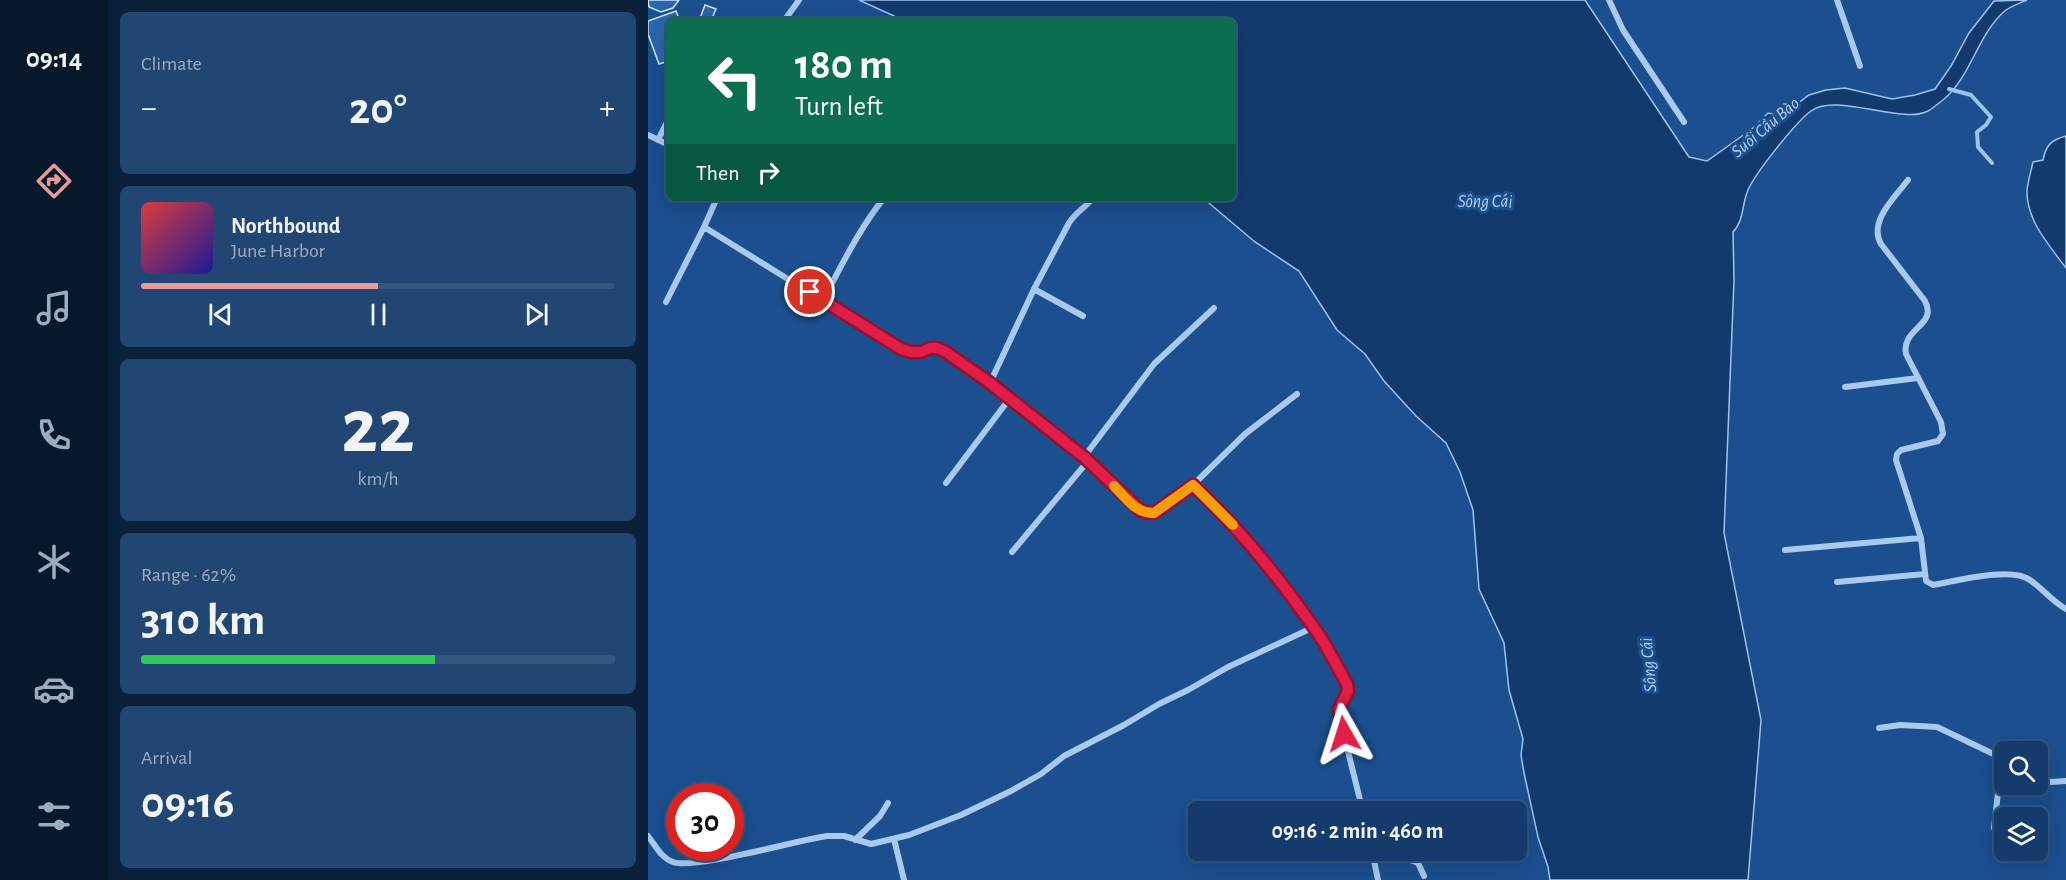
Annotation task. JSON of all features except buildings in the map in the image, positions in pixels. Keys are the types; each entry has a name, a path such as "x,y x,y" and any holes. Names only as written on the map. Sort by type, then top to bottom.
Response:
{"street":[{"path":"786,18 799,0"},
{"path":"1609,0 1623,30 1684,122"},
{"path":"1838,0 1860,66"},
{"path":"658,140 666,124"},
{"path":"648,135 666,144"},
{"path":"1908,180 1880,219 1877,230 1881,244 1928,306 1925,321 1908,338 1904,346 1905,354 1941,422 1943,434 1938,441 1901,450 1896,460 1921,538 1926,581 1933,585 2000,575 2021,575 2031,580 2048,598 2066,609"},
{"path":"666,302 716,201"},
{"path":"823,300 859,234 882,201"},
{"path":"990,383 1034,289 1075,213 1084,209 1091,201"},
{"path":"704,227 901,349 921,352 937,348 946,352 1010,398 1086,459 1134,506 1148,513 1154,513 1193,485 1245,434 1296,394"},
{"path":"1034,289 1083,316"},
{"path":"1012,552 1086,459 1154,364 1214,308"},
{"path":"1845,387 1918,378"},
{"path":"946,483 1010,398"},
{"path":"1193,485 1213,503 1260,555 1314,627 1347,684 1348,691 1339,709 1339,715 1361,801"},
{"path":"1785,550 1921,538"},
{"path":"1837,582 1925,574"},
{"path":"648,836 664,858 675,863 701,862 827,836 844,836 871,844 909,835 961,815 1011,791 1041,774 1064,756 1159,704 1228,667 1314,627"},
{"path":"1879,728 1900,725 1937,727 1994,754"},
{"path":"2048,781 2066,781"},
{"path":"855,840 879,816 888,803"},
{"path":"894,839 904,880"},
{"path":"1374,861 1378,880"},
{"path":"1414,861 1418,863 1424,876"}],"water":[{"name":"Sông Cái","path":"859,0 1585,0 1689,157 1707,161 1752,129 1768,113 1781,116 1809,95 1845,88 1892,99 1935,89 1969,33 1994,1 2027,0 2006,10 1996,20 1953,90 1928,111 1902,114 1836,105 1822,106 1811,111 1767,160 1752,182 1739,223 1733,232 1734,280 1724,533 1761,720 1748,880 1550,880 1524,773 1521,755 1523,739 1509,690 1504,643 1479,589 1473,510 1460,472 1446,443 1416,416 1384,381 1365,354 1337,330 1299,271 1255,242 1207,201 1236,201 1236,18 898,18"},
{"path":"2066,136 2066,268 2034,222 2027,190 2033,162 2043,160 2050,144"}],"waterway":[{"path":"1949,89 1971,95 1991,117 1986,125 1977,132 1978,147 1992,163"}],"slow traffic":[{"path":"1114,486 1141,511 1154,513 1193,485 1233,525"}],"route":[{"path":"810,292 901,349 921,352 937,348 946,352 990,383 1084,457 1141,511 1154,513 1193,485 1213,503 1260,555 1314,627 1347,684 1348,691 1339,709 1344,734"}],"water label":[{"name":"Suối Cầu Bào","path":"1765,127"}]}
